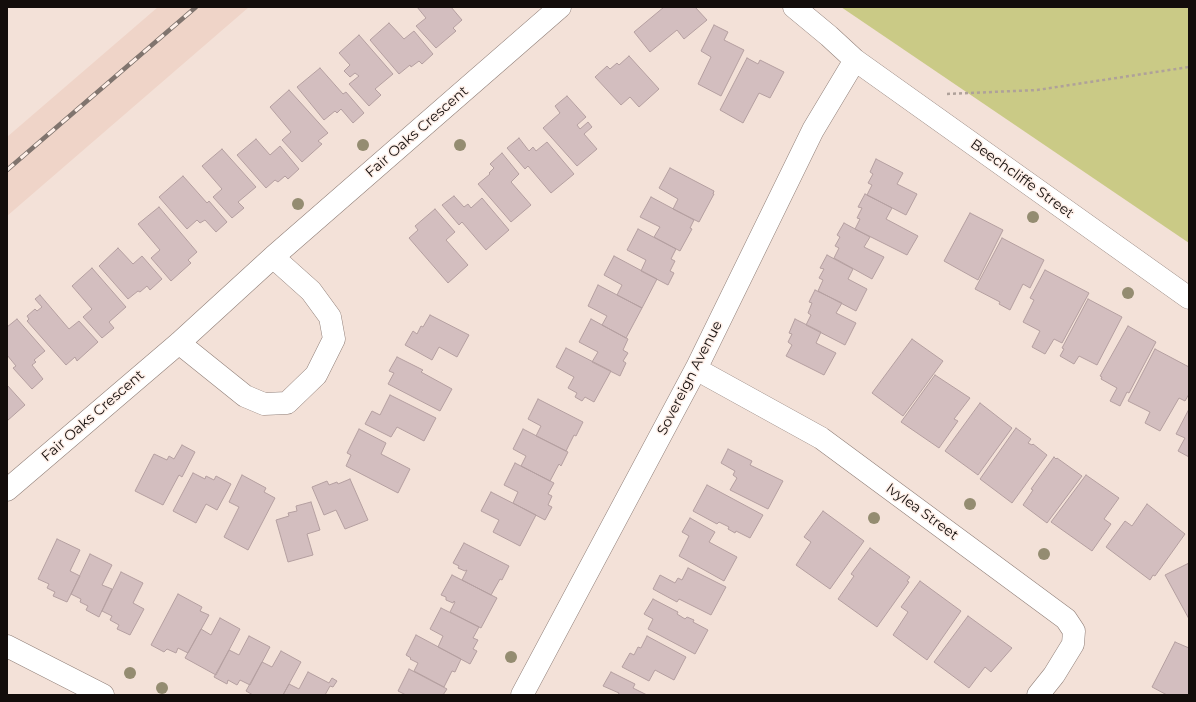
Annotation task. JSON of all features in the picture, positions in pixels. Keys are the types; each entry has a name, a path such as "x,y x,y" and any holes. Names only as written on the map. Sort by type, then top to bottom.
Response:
{"street":[{"name":"Fair Oaks Crescent","path":"7,490 179,343 273,257 560,7"},
{"path":"794,7 855,60"},
{"name":"Beechcliffe Street","path":"855,60 1189,298"},
{"name":"Sovereign Avenue","path":"522,695 696,369 813,130 855,60"},
{"path":"179,343 245,396 264,404 287,403 316,375 334,339 330,317 311,290 273,257"},
{"name":"Ivylea Street","path":"696,369 821,438 1066,619 1074,631 1073,644 1054,675 1038,695"},
{"path":"7,646 103,695"}],"path":[{"path":"944,94 1037,90 1189,67"}],"shaded area":[{"path":"158,7 249,7 7,216 7,137"},
{"path":"841,7 1189,7 1189,243"}],"building":[{"path":"417,7 451,7 462,20 453,28 456,31 436,48 416,26 426,18"},
{"path":"664,7 695,7 707,20 684,39 677,30 650,52 634,32"},
{"path":"389,23 404,39 414,31 433,54 422,64 419,61 411,67 410,65 399,74 370,40"},
{"path":"714,25 728,32 724,40 744,50 721,96 698,84 711,57 701,51"},
{"path":"359,35 393,74 375,89 381,95 369,106 349,84 359,76 355,73 350,77 344,71 350,65 339,53"},
{"path":"629,56 659,89 639,107 630,97 621,105 595,77 607,66 610,69 617,63 619,65"},
{"path":"747,58 758,64 760,60 784,72 770,98 759,93 743,123 720,110"},
{"path":"320,68 343,94 346,92 364,113 353,123 341,109 337,113 335,111 324,120 297,87"},
{"path":"289,90 328,133 318,141 322,144 302,162 282,140 291,132 270,107"},
{"path":"567,96 586,117 577,125 580,129 588,122 592,127 584,134 597,149 577,166 543,128 560,113 555,106"},
{"path":"519,138 529,151 533,147 536,151 547,142 574,174 551,193 528,166 525,169 507,148"},
{"path":"256,139 270,155 280,146 299,169 288,179 285,176 278,182 275,180 266,188 237,155"},
{"path":"222,149 256,187 238,202 244,208 232,218 213,197 222,189 202,166"},
{"path":"502,153 519,174 511,182 531,205 511,222 478,184 490,174 489,173 494,168 490,164"},
{"path":"876,159 903,173 897,184 917,194 906,215 867,195 872,185 868,183 873,174 870,172"},
{"path":"670,168 714,191 714,194 699,222 673,209 678,199 659,188"},
{"path":"183,176 207,203 209,201 227,222 216,232 205,220 200,223 197,220 187,229 159,197"},
{"path":"865,194 892,208 886,219 918,236 907,255 855,229 860,219 857,218 862,208 858,207"},
{"path":"454,196 464,207 468,204 471,208 482,198 509,230 486,250 462,222 459,225 442,205"},
{"path":"651,197 694,220 690,228 692,229 680,251 654,237 660,227 640,217"},
{"path":"159,207 197,252 188,260 191,263 171,281 151,258 160,250 138,224"},
{"path":"435,209 455,232 446,240 468,265 448,283 409,238 418,230 415,226"},
{"path":"970,213 1003,230 978,280 944,261"},
{"path":"844,223 870,237 864,247 884,257 872,279 834,258 839,248 835,246 840,237 837,235"},
{"path":"638,229 676,249 671,259 675,261 670,271 674,273 668,285 641,271 646,260 627,250"},
{"path":"1002,238 1044,260 1030,288 1023,284 1010,310 999,304 1000,302 975,289"},
{"path":"118,248 133,264 142,256 162,279 150,290 147,286 128,299 99,266"},
{"path":"827,255 853,269 848,279 867,289 856,311 818,291 823,280 819,278 824,269 820,268"},
{"path":"614,256 657,279 642,308 617,295 622,285 604,275"},
{"path":"92,268 126,307 109,322 114,328 102,338 83,317 92,309 72,286"},
{"path":"1045,270 1089,293 1062,343 1054,339 1045,354 1032,347 1040,331 1023,322 1034,300 1030,298"},
{"path":"598,285 642,308 626,338 602,325 607,316 588,306"},
{"path":"815,290 842,303 836,313 856,323 845,345 806,325 811,315 808,313 812,303 809,302"},
{"path":"40,295 69,329 79,321 98,342 77,361 75,357 66,365 27,321 29,319 27,316 35,309 37,311 42,307 35,299"},
{"path":"1088,299 1122,317 1097,365 1079,356 1074,364 1060,356 1064,349 1062,348"},
{"path":"430,315 469,335 457,357 439,347 432,360 405,345 413,331 417,334 421,326 423,327"},
{"path":"17,319 45,351 34,360 36,362 32,365 43,379 32,389 13,368 16,366 7,355 7,327"},
{"path":"591,319 628,339 623,350 628,353 623,361 626,363 620,376 592,362 598,352 579,342"},
{"path":"795,319 821,332 816,343 836,353 824,375 786,356 792,345 788,342 792,334 789,333"},
{"path":"1128,326 1156,342 1129,393 1127,392 1120,406 1110,401 1117,388 1101,379 1102,377 1100,376"},
{"path":"912,339 943,361 903,416 872,393"},
{"path":"566,348 611,371 594,402 585,397 582,401 575,397 577,393 568,388 574,377 556,367"},
{"path":"1155,349 1189,367 1189,394 1185,401 1179,398 1160,431 1145,423 1150,412 1128,401"},
{"path":"397,357 423,370 421,372 452,389 440,411 388,384 394,373 389,371"},
{"path":"935,375 970,398 954,419 958,421 939,448 901,422"},
{"path":"7,385 25,405 7,421"},
{"path":"390,395 436,418 424,441 397,427 391,437 365,424 372,411 380,415"},
{"path":"538,399 583,422 566,451 536,436 541,426 528,419"},
{"path":"980,403 1012,428 978,475 945,451"},
{"path":"1189,409 1189,457 1178,451 1185,438 1176,434"},
{"path":"1016,428 1031,439 1028,443 1033,444 1047,455 1012,503 980,479"},
{"path":"359,429 386,443 381,454 410,469 398,493 346,466 351,455 347,453"},
{"path":"523,429 568,452 561,466 559,464 550,481 521,466 526,456 513,449"},
{"path":"182,445 195,452 182,477 179,475 163,505 135,491 154,454 167,460 169,456 174,459"},
{"path":"728,449 752,461 750,465 783,481 768,509 730,490 737,478 733,475 735,471 721,463"},
{"path":"1054,457 1082,476 1047,523 1023,505 1033,490 1031,489"},
{"path":"515,463 554,483 548,494 552,496 548,505 552,507 545,520 513,503 518,492 504,485"},
{"path":"193,473 205,479 206,476 214,480 216,476 231,484 217,510 206,504 196,523 173,511"},
{"path":"242,475 266,488 264,492 275,498 248,550 224,537 239,507 229,502"},
{"path":"1086,475 1119,498 1104,519 1111,524 1092,551 1051,522"},
{"path":"350,479 368,520 345,529 336,510 324,515 312,487 327,481 329,485 337,482 338,484"},
{"path":"707,485 763,515 750,538 736,531 735,533 728,529 729,527 719,522 717,524 693,511"},
{"path":"491,492 536,515 520,546 493,532 499,520 481,511"},
{"path":"311,502 320,530 307,534 313,555 288,562 276,520 289,516 288,513 297,511 296,506"},
{"path":"1147,504 1185,534 1155,576 1153,575 1150,580 1106,547 1125,521 1132,526"},
{"path":"823,511 864,541 830,589 796,565 811,542 804,537"},
{"path":"690,518 715,532 709,542 737,557 724,581 679,556 689,536 682,532"},
{"path":"57,539 80,550 70,571 80,576 67,602 53,596 55,592 47,588 49,584 38,579"},
{"path":"464,543 509,566 502,580 500,579 491,595 462,580 467,570 465,571 458,568 459,566 453,563"},
{"path":"870,548 910,577 907,581 909,582 877,627 838,599 854,576 851,574"},
{"path":"90,554 112,565 102,585 112,589 99,617 86,610 88,606 80,602 81,599 71,594"},
{"path":"1189,563 1189,619 1165,575"},
{"path":"688,568 726,587 711,615 679,599 677,602 653,589 660,575 675,583 678,578 682,580"},
{"path":"121,572 143,583 133,603 144,609 130,635 117,629 119,625 110,620 112,616 102,611"},
{"path":"452,575 497,598 481,628 450,612 455,602 454,601 453,603 446,600 446,597 441,595"},
{"path":"920,581 961,611 927,660 893,635 908,612 901,607"},
{"path":"178,594 202,607 200,611 209,615 188,653 178,648 176,653 167,649 164,652 151,645"},
{"path":"653,599 678,612 677,614 685,619 687,617 694,620 693,622 708,630 695,654 648,629 653,619 644,614"},
{"path":"441,608 479,627 473,638 478,640 473,649 477,651 470,664 438,647 443,636 430,629"},
{"path":"968,616 1012,648 991,672 985,667 969,688 934,662"},
{"path":"220,618 240,629 216,675 185,658 201,629 211,635"},
{"path":"416,635 461,659 455,672 452,671 444,687 414,671 418,663 406,655"},
{"path":"249,636 270,647 250,685 240,680 237,685 228,680 227,684 214,677 229,650 239,655"},
{"path":"647,636 686,657 674,680 655,670 649,681 622,667 630,653 634,655 638,647 641,648"},
{"path":"1175,642 1189,648 1189,695 1167,695 1152,687"},
{"path":"281,651 301,662 283,695 253,695 246,691 262,662 272,667"},
{"path":"409,669 447,689 443,695 406,695 398,691"},
{"path":"308,672 329,683 332,678 337,681 333,687 330,686 325,695 283,695 289,684 299,689"},
{"path":"611,672 635,684 633,688 647,695 618,695 619,693 603,686"}],"railway":[{"path":"7,170 196,7"}]}
